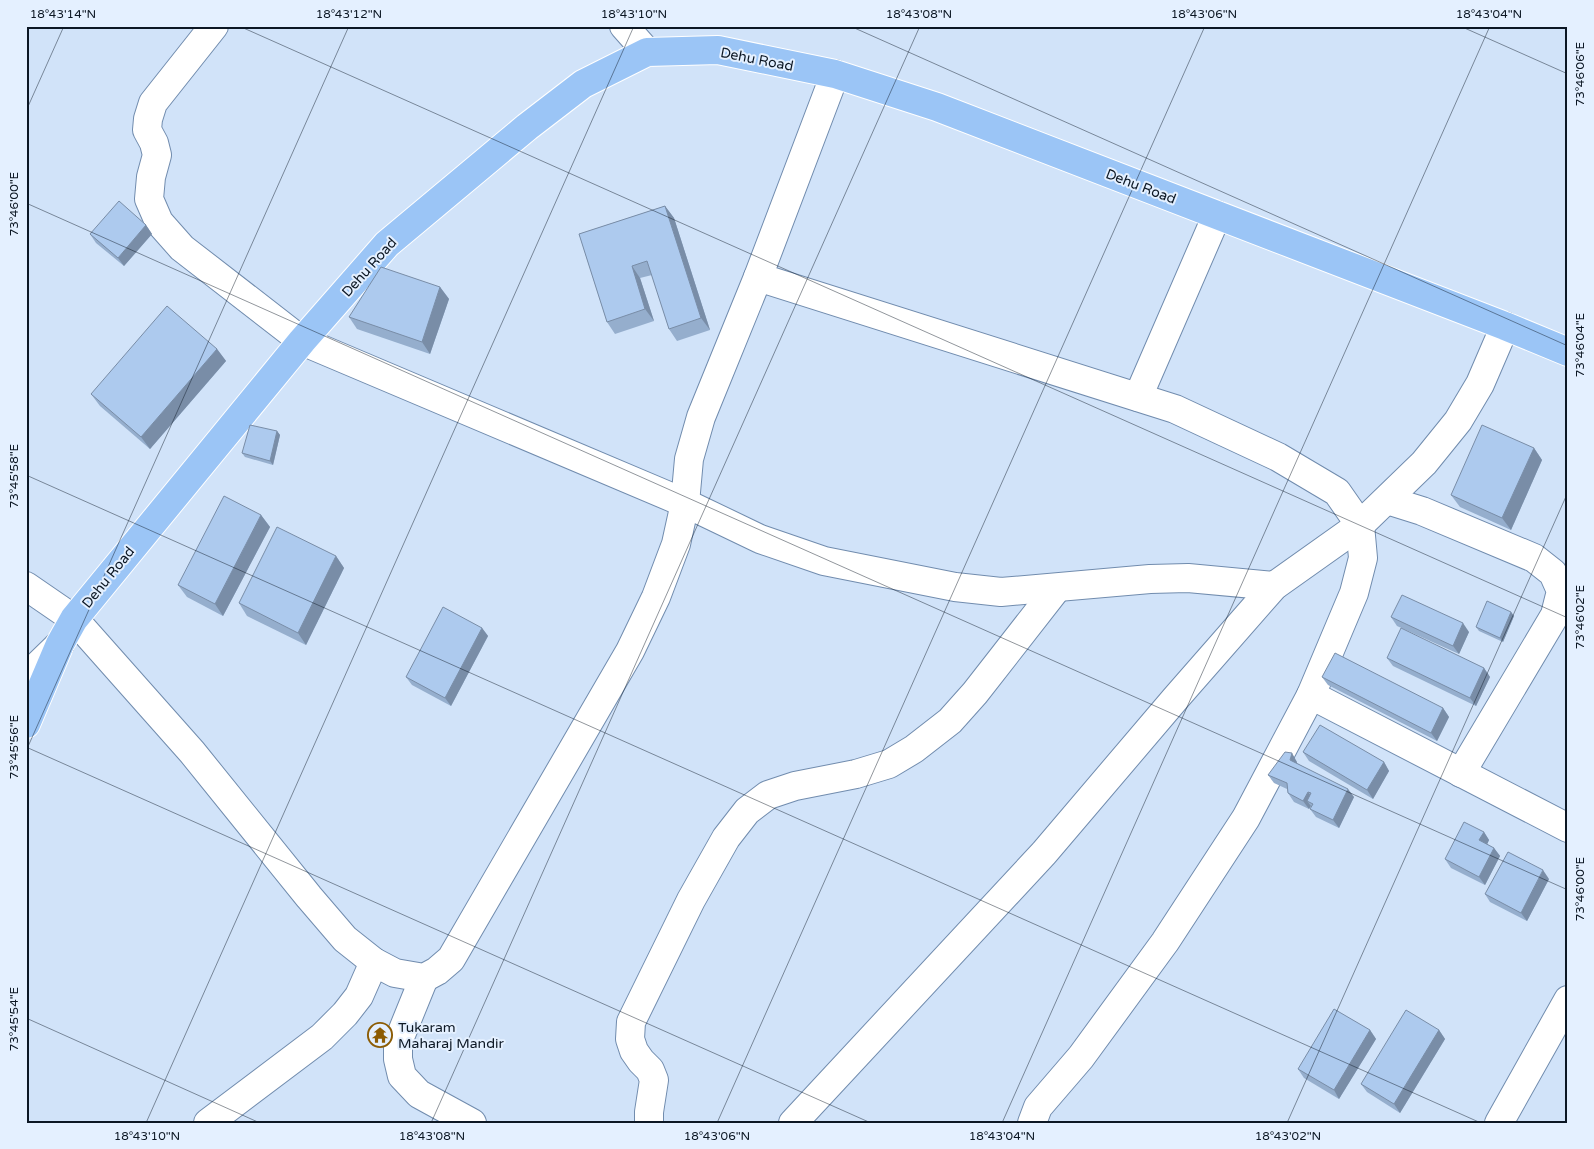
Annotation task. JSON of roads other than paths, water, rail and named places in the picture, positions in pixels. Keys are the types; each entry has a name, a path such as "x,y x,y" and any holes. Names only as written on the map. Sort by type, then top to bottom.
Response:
{"main road":[{"name":"Dehu Road","path":"26,724 60,644 74,619 302,340 387,244 519,133 583,84 647,52 718,50 835,74 937,108 1505,326 1568,352"}],"street":[{"path":"214,26 153,103 147,130 154,143 157,155 150,177 150,199 159,222 182,248 302,340 685,503 760,539 824,561 954,588 1001,592 1150,579 1188,578 1274,586"},
{"path":"624,26 647,52"},
{"path":"26,586 74,619 192,752 327,918 346,938 374,962 395,973 424,978 437,971 451,959 630,651 656,597 676,544 685,503 689,459 701,417 758,277 835,74"},
{"path":"1138,397 1217,215"},
{"path":"758,277 1175,409 1278,457 1337,492 1360,525 1363,558 1354,593 1311,695 1241,827 1166,942 1081,1057 1038,1107 1032,1123"},
{"path":"793,1123 1044,853 1180,692 1274,586 1360,525 1424,463 1458,421 1480,384 1505,326"},
{"path":"1387,500 1422,511 1534,558 1553,573 1561,591 1555,615 1461,773"},
{"path":"649,1123 654,1080 650,1070 634,1050 630,1039 631,1022 691,900 726,838 746,811 768,795 795,786 856,774 889,764 914,749 950,721 975,694 1057,588"},
{"path":"26,677 60,644"},
{"path":"1311,695 1568,828"},
{"path":"208,1123 322,1037 359,996 374,962"},
{"path":"424,978 398,1042 398,1059 402,1076 419,1094 472,1123"},
{"path":"1499,1123 1568,1000"}],"place":[{"name":"Tukaram Maharaj Mandir","path":"380,1035"}]}
